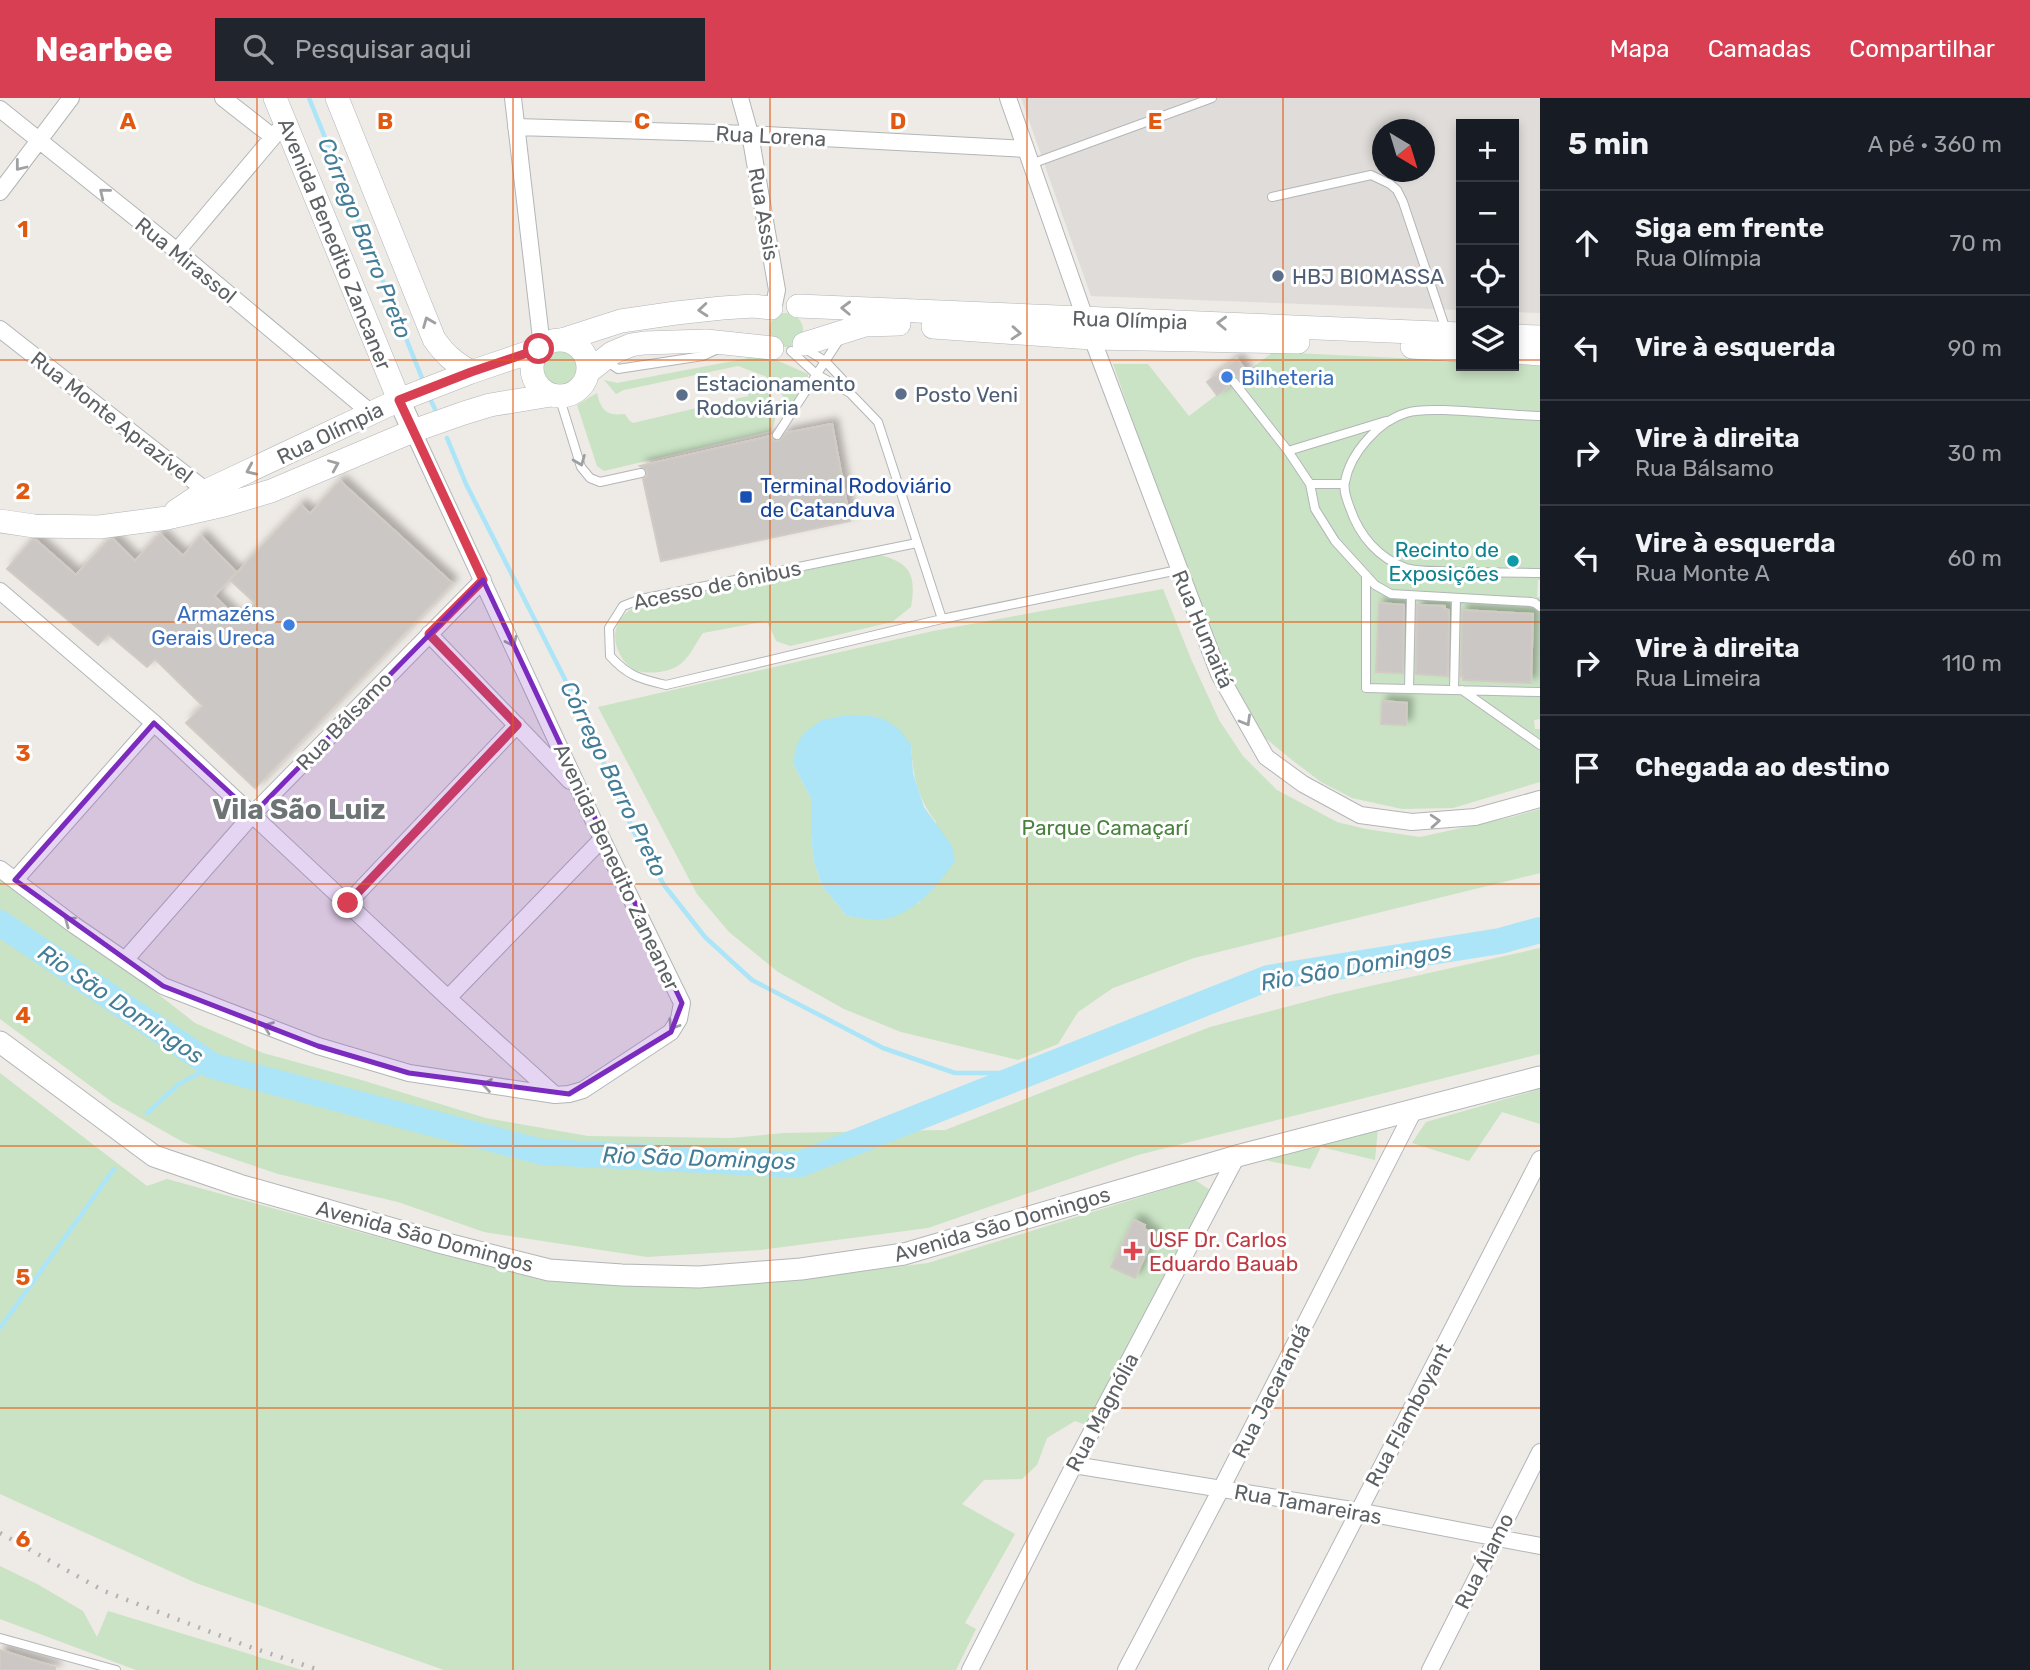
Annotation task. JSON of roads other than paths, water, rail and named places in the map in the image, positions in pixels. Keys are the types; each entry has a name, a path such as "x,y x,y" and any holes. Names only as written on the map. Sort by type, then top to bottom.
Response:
{"main road":[{"name":"Avenida Benedito Zancaner","path":"275,98 279,130 399,400"},
{"path":"337,98 435,339 452,361 471,372"},
{"path":"781,302 805,311 809,319 811,328 792,348 765,341 762,333 761,324 765,315 781,302"},
{"name":"Rua Olímpia","path":"167,518 206,491 399,400 471,372 621,321 699,310 781,302 1089,328 1304,342 1456,339"},
{"name":"Rua Olímpia","path":"596,366 612,353 644,343 706,341 792,348 865,325 887,323 1089,328"},
{"path":"1519,336 1540,337"},
{"path":"551,344 576,345 582,350 588,364 596,366 576,391 555,395 538,386 534,379 532,363 551,344"},
{"path":"1519,352 1540,354"},
{"name":"Rua Olímpia","path":"0,521 34,526 99,527 167,518 271,491 414,431 490,405 555,395"}],"street":[{"path":"0,192 71,98"},
{"path":"177,251 279,130 222,98"},
{"path":"513,98 537,320 551,344"},
{"name":"Rua Assis","path":"740,98 750,134 781,302"},
{"name":"Rua Humaitá","path":"1008,98 1178,570 1219,674 1266,757 1303,784 1360,815 1412,822 1475,817 1540,799"},
{"name":"Rua Mirassol","path":"0,109 177,251 370,413"},
{"name":"Rua Lorena","path":"516,127 750,134 1028,156"},
{"name":"Rua Monte Aprazível","path":"0,329 224,505"},
{"name":"Avenida Benedito Zancaner","path":"399,400 483,580"},
{"name":"Rua Bálsamo","path":"125,960 253,814 483,580"},
{"name":"Avenida Benedito Zaneaner","path":"483,580 602,839 682,1003 679,1019 671,1032 583,1090 555,1095"},
{"path":"0,591 155,723 555,1095"},
{"path":"429,634 581,792"},
{"path":"15,880 155,723"},
{"path":"348,903 517,725"},
{"path":"448,998 602,839"},
{"path":"0,869 163,986 318,1046 409,1073 555,1095"},
{"name":"Avenida São Domingos","path":"0,1042 154,1156 239,1185 435,1241 549,1269 699,1278 801,1269 904,1254 1237,1156 1540,1077"},
{"name":"Rua Jacarandá","path":"1126,1670 1413,1112"},
{"name":"Rua Magnólia","path":"970,1670 1074,1465 1237,1156"},
{"name":"Rua Flamboyant","path":"1276,1670 1540,1159"},
{"name":"Rua Álamo","path":"1430,1670 1540,1452"},
{"name":"Rua Tamareiras","path":"1074,1465 1358,1511 1540,1546"}],"lane":[{"path":"1028,156 1212,98"},
{"path":"1272,197 1371,175 1390,184 1404,202 1456,339"},
{"path":"778,435 845,331"},
{"path":"792,348 825,361 843,380 850,393 878,422 942,619 1178,570"},
{"path":"792,348 816,374 850,393"},
{"path":"1234,382 1310,484 1315,509 1335,541 1375,585 1391,594 1538,604"},
{"path":"555,395 581,467 590,478 600,482 641,473"},
{"path":"1288,451 1408,412 1429,410 1540,416"},
{"path":"1392,419 1361,446 1345,484 1345,495 1358,529 1368,542 1387,558 1408,569 1458,573 1540,573"},
{"path":"1310,484 1345,484"},
{"name":"Acesso de ônibus","path":"918,542 641,599 623,606 609,628 610,656 623,670 642,680 666,685 942,619"},
{"path":"1366,575 1366,688 1540,692"},
{"path":"1409,689 1411,596"},
{"path":"1456,598 1458,690"},
{"path":"1458,690 1540,745"},
{"path":"0,1639 116,1670"}],"water":[{"path":"848,715 884,719 900,730 911,745 913,773 924,807 952,846 955,861 935,886 912,907 893,917 870,919 847,916 822,886 814,861 811,799 793,763 797,744 804,733 822,720"}],"waterway":[{"name":"Córrego Barro Preto","path":"309,98 422,378"},
{"name":"Córrego Barro Preto","path":"431,401 435,409"},
{"name":"Córrego Barro Preto","path":"447,438 466,484 579,707 634,832 664,885 705,937 752,980 883,1048 955,1073 1032,1073"},
{"name":"Rio São Domingos","path":"0,923 213,1066 542,1152 798,1165 1268,978 1500,941 1540,930"},
{"path":"147,1113 179,1084 213,1066"},
{"path":"0,1328 114,1169"}],"railway":[{"path":"0,1533 104,1591 247,1646 319,1670"}],"place":[{"name":"HBJ BIOMASSA","path":"1278,276"},
{"name":"Bilheteria","path":"1227,377"},
{"name":"Posto Veni","path":"901,394"},
{"name":"Estacionamento Rodoviária","path":"682,395"},
{"name":"Terminal Rodoviário de Catanduva","path":"746,497"},
{"name":"Recinto de Exposições","path":"1513,561"},
{"name":"Armazéns Gerais Ureca","path":"289,625"},
{"name":"USF Dr. Carlos Eduardo Bauab","path":"1133,1251"}],"district":[{"name":"Vila São Luiz","path":"299,809"}],"park label":[{"name":"Parque Camaçarí","path":"1105,827"}]}
